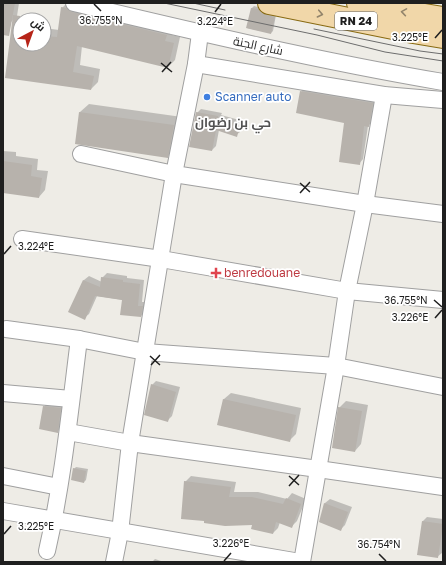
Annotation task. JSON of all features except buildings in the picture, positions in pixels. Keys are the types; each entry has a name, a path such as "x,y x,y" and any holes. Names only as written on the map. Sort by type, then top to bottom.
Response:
{"main road":[{"name":"RN 24","path":"269,3 443,37"},
{"name":"RN 24","path":"358,3 443,18"}],"street":[{"name":"شارع الجنة","path":"74,3 200,33 378,71 443,82"},
{"path":"114,562 120,532 130,444 174,174 196,64 200,33"},
{"path":"196,64 384,95 443,100"},
{"path":"3,511 301,562 336,366 347,291 365,204 384,95"},
{"path":"81,154 174,174 365,204 443,214"},
{"path":"22,239 161,259 347,291 443,300"},
{"path":"6,329 79,339 145,352 336,366 443,387"},
{"path":"47,551 55,519 68,432 79,339"},
{"path":"3,393 71,399"},
{"path":"68,432 130,444 318,469 443,488"},
{"path":"3,476 59,487"}],"tram line":[{"path":"164,3 317,35 385,52 443,61"},
{"path":"193,3 225,10"},
{"path":"314,29 420,51 443,54"}],"place":[{"name":"Scanner auto","path":"207,97"},
{"name":"benredouane","path":"216,273"}],"district":[{"name":"حي بن رضوان","path":"233,122"}]}
